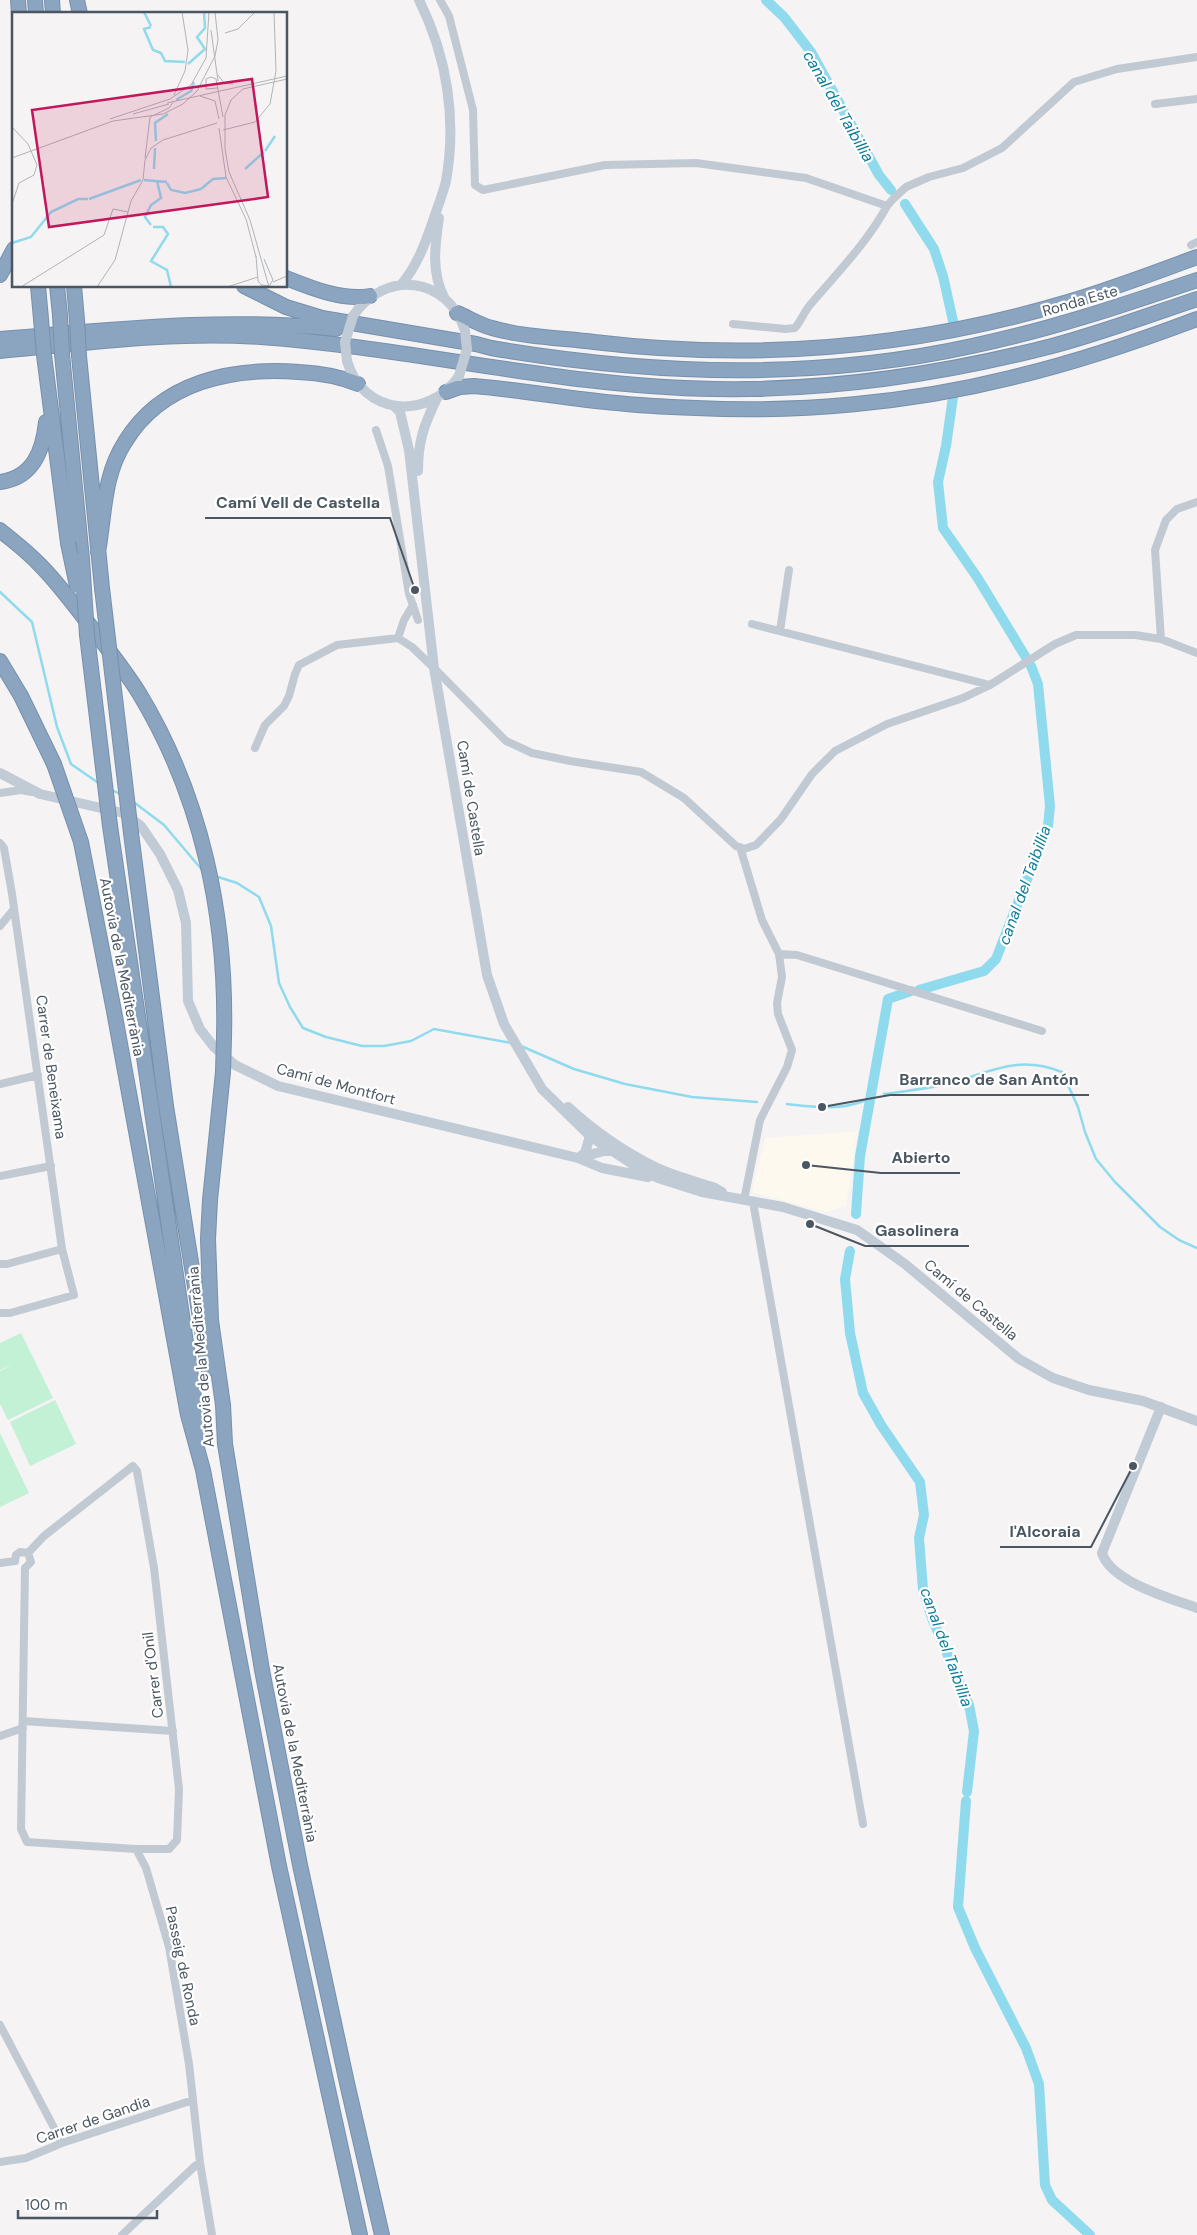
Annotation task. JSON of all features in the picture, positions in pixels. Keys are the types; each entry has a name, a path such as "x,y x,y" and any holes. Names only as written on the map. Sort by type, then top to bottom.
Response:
{"highway":[{"path":"458,313 492,328 629,346 701,351 780,350 870,344 944,332 1067,302 1195,248"},
{"path":"0,275 12,253"},
{"path":"288,279 337,294 359,298 370,296"},
{"name":"Ronda Este","path":"490,348 608,365 661,369 794,370 891,360 971,347 1072,321 1197,280"},
{"path":"38,288 41,319 51,354 82,559 87,635 110,826 197,1409 203,1470"},
{"path":"0,482 22,475 32,467 40,453 45,437 51,354 60,315 57,288"},
{"path":"74,288 98,552 131,833 171,1134 214,1407 225,1444"},
{"path":"248,288 286,307 322,318 490,348"},
{"path":"0,351 51,354 198,335 260,337 389,351 548,376 708,389 842,383 973,365 1055,345 1197,299"},
{"path":"442,395 460,387 474,386 616,403 697,408 764,408 861,402 945,391 1009,378 1076,360 1197,319"},
{"path":"0,339 199,324 260,324 305,326 394,336 471,348 490,348"},
{"path":"0,345 51,354"},
{"path":"51,354 68,543 87,635"},
{"path":"98,552 106,490 114,464 124,442 136,426 152,409 168,397 207,379 264,371 326,374 358,384"},
{"name":"Autovia de la Mediterrània","path":"0,530 40,564 65,593 128,675 154,720 187,792 209,867 218,917 225,988 222,1072 208,1239 211,1320 223,1405 225,1444 262,1670 300,1865 382,2235"},
{"name":"Autovia de la Mediterrània","path":"0,661 21,696 54,764 81,842 187,1405 203,1470 279,1866 360,2235"}],"main road":[{"path":"419,0 433,30 448,87 450,148 437,231 435,267 438,287 444,298 458,313 466,331 467,349 460,376 442,395 416,406 394,406 378,400 358,384 347,361 345,342 353,316 370,296 385,288 400,285 428,288 444,298"},
{"path":"400,285 415,265 426,241 443,191"},
{"name":"Camí de Castella","path":"417,509 418,449 423,428 442,395"},
{"name":"Camí de Castella","path":"394,406 400,412 404,424 417,509 434,668 487,975 504,1024 522,1058 542,1089 552,1101 590,1136 611,1151 658,1178 702,1192 729,1196 808,1214 857,1230 905,1264 1019,1359 1053,1378 1089,1390 1143,1401 1197,1422"},
{"name":"Camí de Montfort","path":"0,774 40,794 123,813 141,826 148,835 178,890 186,923 188,1001 200,1029 214,1047 235,1065 278,1086 578,1158 602,1168 658,1178"},
{"name":"Camí de Castella","path":"537,1079 575,1114 633,1155 668,1172 715,1188 729,1196"},
{"path":"575,1114 594,1134 608,1145 611,1151"},
{"path":"578,1158 585,1153 590,1136"},
{"path":"602,1168 611,1151"},
{"path":"578,1158 616,1151 651,1169 668,1172"},
{"path":"1161,1408 1102,1553 1105,1563 1123,1576 1150,1590 1197,1608"}],"street":[{"path":"440,0 450,16 473,110 475,184 483,190 605,165 696,163 806,178 887,206"},
{"path":"733,324 786,329 794,328 808,307 850,259 879,221 887,206 906,187 929,177 963,168 1002,148 1074,82 1117,69 1197,57"},
{"path":"1155,104 1197,99"},
{"path":"376,430 392,481 409,594 418,620"},
{"path":"1161,639 1155,550 1166,520 1177,509 1197,502"},
{"path":"780,631 789,570"},
{"path":"398,638 404,620 413,605"},
{"path":"752,624 990,685"},
{"path":"740,847 756,845 781,820 812,774 835,751 887,724 963,698 990,685 1055,644 1076,635 1135,635 1161,639 1197,653"},
{"path":"255,748 265,725 284,706 289,696 294,674 299,665 337,645 398,638 412,647 506,741 532,753 641,772 684,798 740,847 762,920 779,954 782,977 777,1003 778,1014 792,1050 787,1067 760,1120 748,1201 863,1824"},
{"path":"0,793 21,790 40,794"},
{"name":"Carrer de Beneixama","path":"0,843 4,848 14,909 62,1250 74,1296 10,1313 0,1313"},
{"path":"0,926 14,909"},
{"path":"779,954 796,955 1042,1030"},
{"path":"0,1084 38,1076"},
{"path":"0,1176 51,1166"},
{"path":"0,1264 7,1264 62,1250"},
{"name":"Carrer d'Onil","path":"28,1553 44,1536 133,1466 137,1471 154,1568 180,1789 177,1840 169,1849 136,1849"},
{"path":"14,1561 16,1555 20,1552 28,1553 31,1562 25,1568 21,1829 27,1842 136,1849"},
{"path":"0,1563 14,1561"},
{"path":"14,1561 17,1566 25,1568"},
{"path":"0,1736 23,1725 173,1730"},
{"name":"Passeig de Ronda","path":"136,1849 146,1868 168,1946 193,2100 200,2163 212,2235"},
{"path":"0,2025 62,2143"},
{"name":"Carrer de Gandia","path":"0,2162 26,2158 62,2143 193,2100"},
{"path":"122,2235 188,2172 200,2163"}],"shaded area":[{"path":"858,1131 846,1206 826,1212 752,1192 765,1138"}],"green space":[{"path":"21,1333 53,1398 8,1420 0,1404 0,1371 14,1364 0,1370 0,1343"},
{"path":"55,1400 76,1444 30,1466 10,1422"},
{"path":"0,1433 29,1493 0,1507"}],"waterway":[{"name":"canal del Taibillia","path":"766,0 784,17 811,52 879,175 891,190"},
{"name":"canal del Taibillia","path":"905,204 934,249 943,276 953,321"},
{"name":"canal del Taibillia","path":"953,397 946,446 938,482 943,528 977,577 1025,656"},
{"path":"0,592 32,622 57,727 71,764 100,784"},
{"name":"canal del Taibillia","path":"919,990 984,971 996,959 1048,826 1050,806 1038,684 1031,666"},
{"path":"112,790 122,795"},
{"path":"131,800 164,825 203,871"},
{"path":"215,876 237,883 259,897 271,926 279,983 290,1007 303,1028 326,1037 362,1046 384,1046 411,1041 434,1029 511,1043"},
{"name":"canal del Taibillia","path":"856,1214 860,1156 888,999 911,991"},
{"path":"521,1046 574,1069 625,1084 692,1097 757,1102"},
{"path":"884,1094 938,1086 1003,1067 1017,1065 1045,1067 1062,1072 1078,1107 1085,1132 1096,1159 1115,1182 1160,1227 1179,1240 1197,1248"},
{"path":"787,1104 837,1107 866,1100"},
{"name":"canal del Taibillia","path":"850,1251 845,1279 850,1333 863,1393 881,1425 920,1482 924,1515 919,1538 923,1589 932,1618 969,1705 974,1731 967,1792"},
{"name":"canal del Taibillia","path":"966,1801 958,1907 975,1948 1026,2048 1039,2084 1045,2185 1052,2200 1090,2235"}],"place":[{"name":"Camí Vell de Castella","path":"415,590"},
{"name":"Barranco de San Antón","path":"822,1107"},
{"name":"Abierto","path":"806,1165"},
{"name":"Gasolinera","path":"810,1224"},
{"name":"l'Alcoraia","path":"1133,1466"}]}
